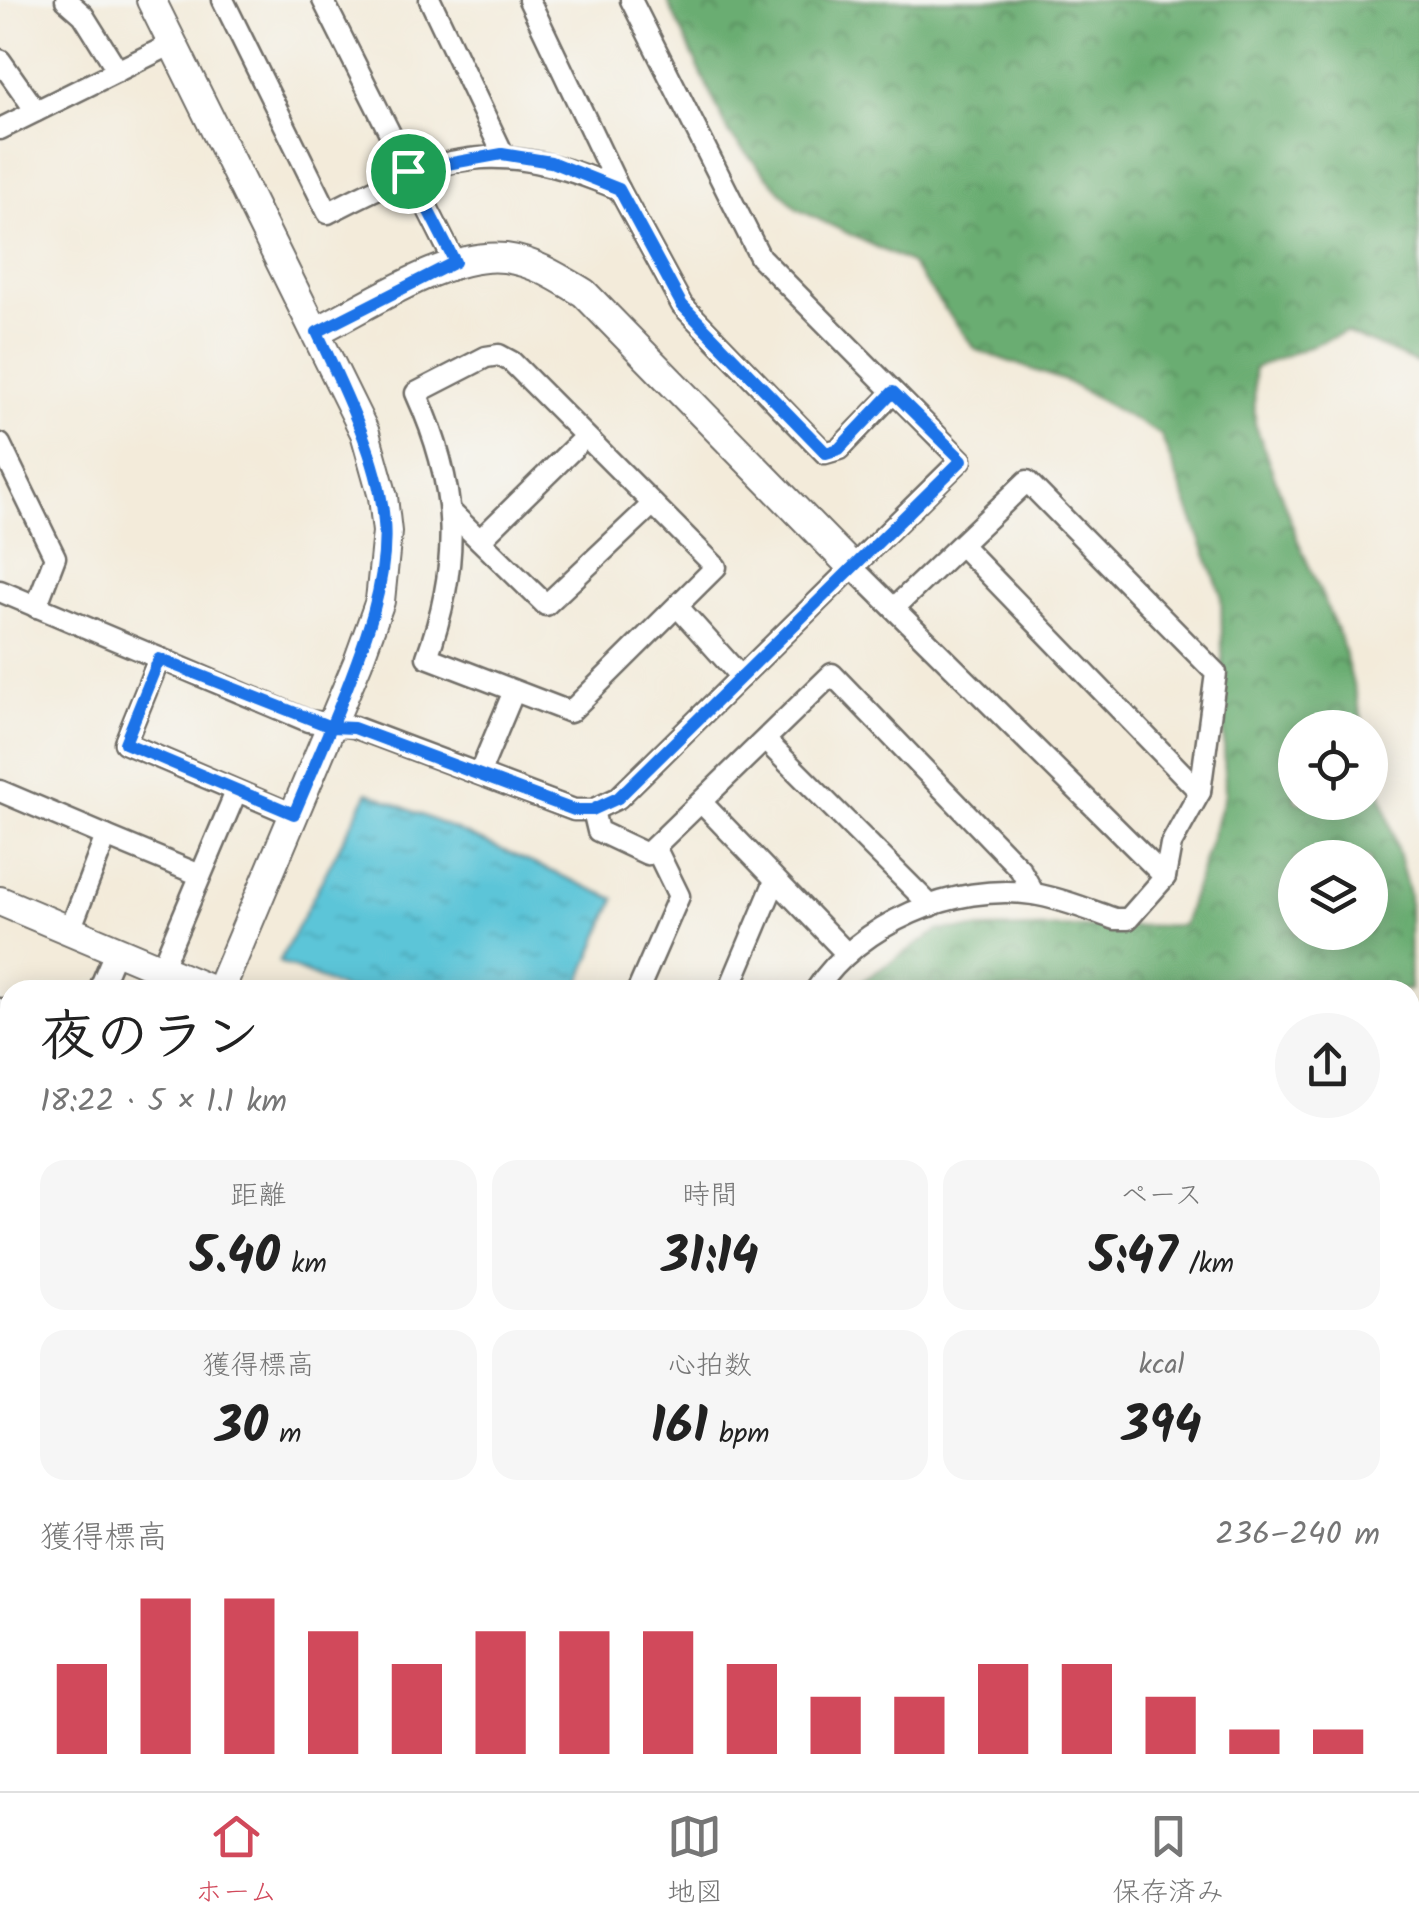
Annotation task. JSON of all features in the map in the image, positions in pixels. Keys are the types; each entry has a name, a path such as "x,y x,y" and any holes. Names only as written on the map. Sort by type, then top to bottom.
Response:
{"street":[{"path":"66,0 83,15 118,71"},
{"path":"151,0 317,332 375,461 387,532 380,600 224,980"},
{"path":"223,0 328,212 408,171 502,154 551,162 619,189"},
{"path":"323,0 455,262"},
{"path":"430,0 502,154"},
{"path":"529,0 619,189 682,305 826,453 839,449 893,392"},
{"path":"0,590 331,727 354,728 574,810 592,810 618,798 962,460 760,256 631,0"},
{"path":"0,129 174,44"},
{"path":"0,60 36,111"},
{"path":"317,332 455,262 504,258 527,263 584,293 852,567 1165,877"},
{"path":"499,355 512,362 585,437 716,567 570,712 428,657 444,610 452,512 434,432 416,392 486,357 499,355"},
{"path":"480,540 585,437"},
{"path":"0,444 56,557 36,607"},
{"path":"825,980 848,954 893,922 967,895 1034,894 1115,919 1128,919 1165,877 1171,844 1200,792 1216,674 1027,481 894,608"},
{"path":"452,512 546,605 653,504"},
{"path":"961,546 1200,792"},
{"path":"678,607 741,677"},
{"path":"159,659 125,743 294,814"},
{"path":"592,810 598,831 647,854 832,674 1020,869 1034,894"},
{"path":"480,772 514,691"},
{"path":"766,740 931,906"},
{"path":"0,791 200,875"},
{"path":"161,969 236,792"},
{"path":"701,802 848,954"},
{"path":"70,930 106,836"},
{"path":"642,980 679,896 655,847"},
{"path":"733,980 775,881"},
{"path":"0,901 188,980"},
{"path":"103,980 116,950"}],"green space":[{"path":"667,0 1419,0 1419,364 1346,332 1254,368 1255,424 1298,541 1341,639 1360,710 1278,710 1278,820 1388,820 1388,816 1409,894 1410,980 864,980 939,930 1183,925 1225,794 1221,594 1161,435 1065,381 976,350 910,263 797,209 730,135"}],"water":[{"path":"368,792 615,899 581,980 322,980 279,962"}],"route":[{"path":"408,171 455,262 317,332 375,461 387,532 380,600 331,727 159,659 125,743 294,814 331,727 354,728 574,810 592,810 618,798 962,460 893,392 839,449 826,453 682,305 619,189 551,162 502,154 408,171"}]}
